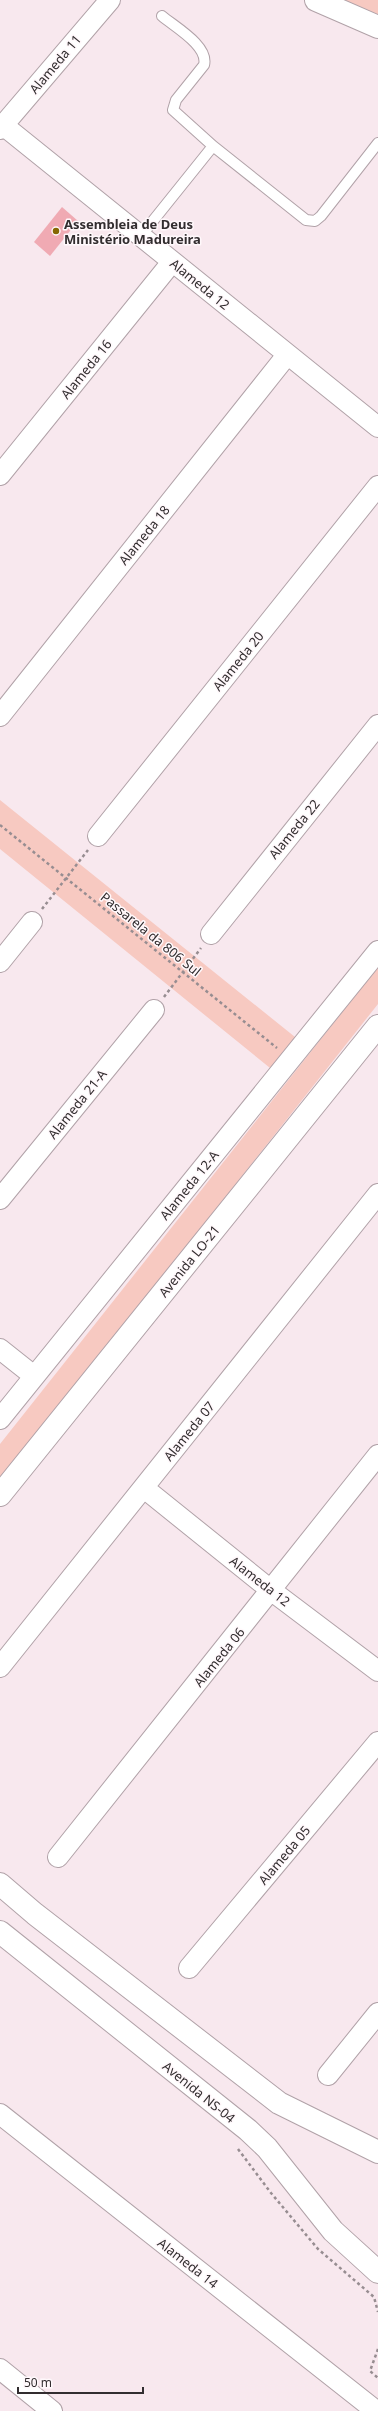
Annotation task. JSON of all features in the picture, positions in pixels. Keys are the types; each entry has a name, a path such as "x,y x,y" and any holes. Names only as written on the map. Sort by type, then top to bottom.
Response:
{"street":[{"name":"Alameda 11","path":"1,127 110,0"},
{"path":"316,0 341,13 378,27"},
{"name":"Alameda 12","path":"1,127 378,427"},
{"name":"Alameda 16","path":"0,475 172,262"},
{"name":"Alameda 18","path":"0,716 287,355"},
{"name":"Alameda 20","path":"98,836 378,486"},
{"name":"Alameda 22","path":"211,934 378,725"},
{"path":"0,962 32,922"},
{"name":"Alameda 12-A","path":"0,1419 378,951"},
{"name":"Alameda 21-A","path":"0,1198 154,1010"},
{"name":"Avenida LO-21","path":"0,1495 378,1026"},
{"name":"Alameda 07","path":"0,1668 378,1194"},
{"path":"0,1349 34,1376"},
{"name":"Alameda 06","path":"58,1857 272,1591 378,1455"},
{"name":"Alameda 12","path":"144,1488 272,1591 378,1671"},
{"name":"Alameda 05","path":"189,1968 378,1742"},
{"path":"0,1884 35,1914 279,2103 378,2152"},
{"name":"Avenida NS-04","path":"0,1932 248,2130 267,2148 333,2231 378,2272"},
{"path":"328,2075 378,2013"},
{"name":"Alameda 14","path":"0,2114 376,2411"},
{"path":"0,2369 52,2411"}],"lane":[{"path":"162,16 202,49 205,54 204,65 176,100 173,110 213,146 296,214 306,220 315,221 328,208 378,143"},
{"path":"140,237 213,146"}],"path":[{"name":"Passarela da 806 Sul","path":"0,825 290,1059"},
{"path":"32,922 98,836"},
{"path":"154,1010 184,973 211,934"},
{"path":"236,2146 270,2193 318,2248 374,2297 378,2312"},
{"path":"378,2350 370,2371 378,2378"}],"shaded area":[{"path":"330,0 378,0 378,22"},
{"path":"0,800 300,1041 275,1072 0,849"},
{"path":"378,967 378,1004 0,1482 0,1444"}],"building":[{"name":"Assembleia de Deus Ministério Madureira","path":"62,207 78,221 50,256 34,242"}],"place":[{"name":"Assembleia de Deus Ministério Madureira","path":"56,231"}]}
